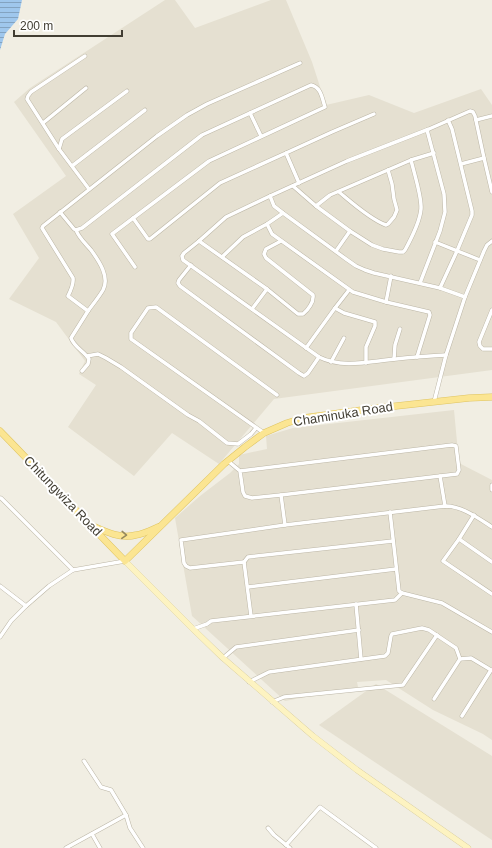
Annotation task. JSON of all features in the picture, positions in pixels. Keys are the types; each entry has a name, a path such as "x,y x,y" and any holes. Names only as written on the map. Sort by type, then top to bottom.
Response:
{"main road":[{"name":"Chaminuka Road","path":"125,561 228,461 264,433 287,422 302,418 369,409 492,397"},
{"name":"Chitungwiza Road","path":"0,431 125,561"},
{"path":"88,524 111,534 128,536 136,535 161,526"},
{"path":"125,561 193,630 272,702 313,736 358,770 468,848"}],"street":[{"path":"84,56 32,92 27,99 59,149 90,189"},
{"path":"88,311 68,296 74,282 73,278 42,228 45,224 157,136 187,115 207,104 300,64"},
{"path":"76,230 82,228 202,135 311,85 317,87 320,91 325,107 209,161 112,234 135,267"},
{"path":"43,123 86,88"},
{"path":"59,149 62,140 127,91"},
{"path":"72,166 145,110"},
{"path":"446,355 366,363 331,362 319,357 306,348 183,260 182,256 226,217 347,161 427,130 470,111 474,114 476,120 492,192"},
{"path":"250,112 261,136"},
{"path":"133,218 148,239 150,239 220,183 374,114"},
{"path":"476,120 492,116"},
{"path":"440,288 472,215 461,164 452,129 448,120"},
{"path":"420,283 444,218 445,207 444,194 427,130"},
{"path":"286,153 299,183"},
{"path":"316,206 330,195 411,160 434,153"},
{"path":"461,164 484,158"},
{"path":"293,186 316,206 372,245 383,249 404,252 421,210 421,200 411,160"},
{"path":"339,192 357,207 386,225 394,217 397,210 388,170"},
{"path":"270,196 274,206 356,266 365,270 440,288 465,298"},
{"path":"60,212 92,251 104,269 106,279 104,289 71,338 89,359 88,364 82,371"},
{"path":"222,257 243,237 267,224 283,213"},
{"path":"267,224 272,234 349,290 386,302 430,313 417,357"},
{"path":"336,251 350,231"},
{"path":"199,241 300,314 304,314 314,297 310,292 266,258 264,254 266,249 281,241"},
{"path":"434,402 446,355 465,298 487,245 492,241"},
{"path":"435,242 480,260"},
{"path":"190,265 179,280 178,283 180,286 299,373 304,376 308,373 319,357"},
{"path":"386,302 391,276"},
{"path":"252,309 266,289"},
{"path":"306,348 349,290"},
{"path":"264,433 131,339 130,333 148,308 156,307 277,395"},
{"path":"335,308 344,313 375,322 375,326 366,347 366,363"},
{"path":"492,310 479,342 483,349 492,349"},
{"path":"394,359 395,344 400,329"},
{"path":"331,362 344,338"},
{"path":"87,356 98,354 106,358 188,415 199,421 227,443 238,444 256,428"},
{"path":"228,461 240,471 245,496 252,498 457,474 459,470 456,446 452,445 240,471"},
{"path":"440,476 444,506"},
{"path":"492,485 492,490"},
{"path":"281,495 285,525"},
{"path":"0,498 73,570"},
{"path":"393,541 248,557 244,562 190,568 184,563 181,540 285,525 444,506 452,506 474,515 492,526"},
{"path":"390,512 399,591 442,603 492,632"},
{"path":"474,515 443,561 492,594"},
{"path":"459,539 492,562"},
{"path":"0,636 11,621 26,606 49,586 73,570 125,561"},
{"path":"244,562 251,616"},
{"path":"248,587 396,569"},
{"path":"0,586 26,606"},
{"path":"193,630 211,621 395,600 402,593"},
{"path":"356,604 361,659"},
{"path":"250,682 269,672 384,656 387,655 393,633 422,628 429,630 456,648 460,658"},
{"path":"223,658 236,647 359,630"},
{"path":"272,702 284,697 403,685 437,635"},
{"path":"460,658 471,658 492,670 462,716"},
{"path":"434,699 460,658"},
{"path":"84,761 101,787 111,790 126,815 130,828 142,848"},
{"path":"286,845 320,807 376,848"},
{"path":"66,848 126,815"},
{"path":"268,828 290,848"},
{"path":"92,834 100,848"}],"shaded area":[{"path":"165,0 175,0 195,28 271,0 286,0 312,62 326,105 369,95 414,113 481,89 492,105 492,370 274,399 219,464 172,433 134,476 68,427 96,385 79,374 85,361 56,322 9,299 39,258 13,214 66,176 14,102 30,88"},
{"path":"454,410 459,463 492,480 492,740 483,734 433,710 386,680 357,682 358,687 285,701 192,616 175,518 230,473 239,464 239,455 267,449 266,436 293,428"},
{"path":"376,684 492,756 492,840 319,725"}],"water":[{"path":"0,0 22,0 18,19 5,34 0,50"}]}
